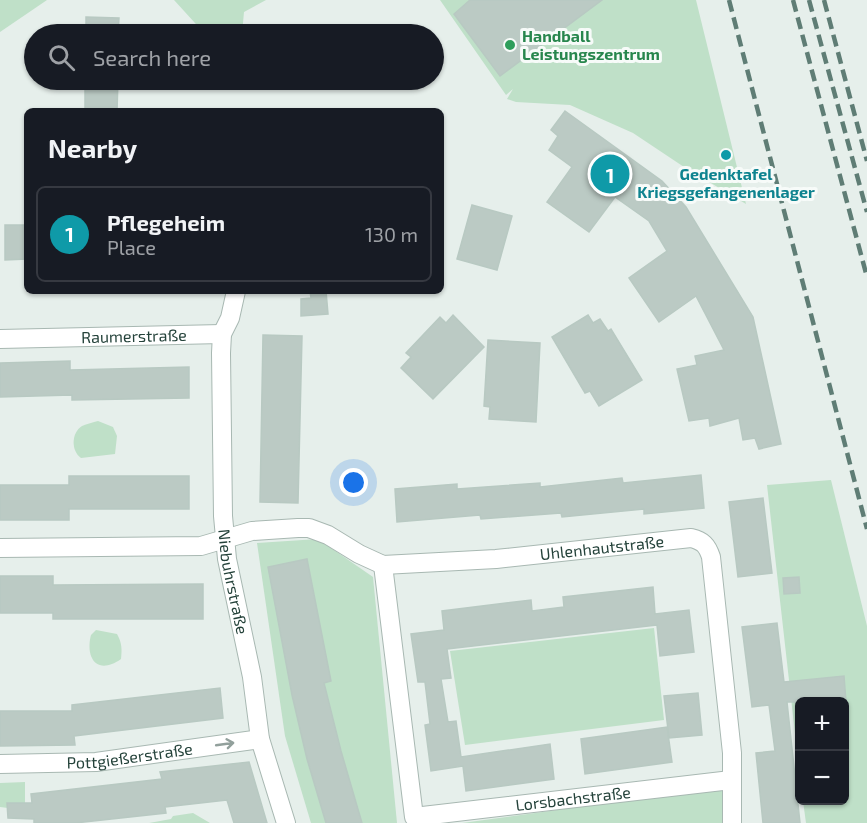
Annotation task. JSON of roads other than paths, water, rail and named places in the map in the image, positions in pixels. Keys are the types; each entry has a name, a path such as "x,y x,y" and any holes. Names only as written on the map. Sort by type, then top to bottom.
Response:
{"street":[{"path":"222,334 230,318 235,294"},
{"name":"Raumerstraße","path":"0,339 222,334"},
{"name":"Niebuhrstraße","path":"222,334 222,475 227,559 252,677 261,739 286,823"},
{"name":"Uhlenhautstraße","path":"0,548 201,546 252,531 309,528 383,565 496,559 691,538 705,544 711,557 731,740 732,823"},
{"name":"Lorsbachstraße","path":"383,565 414,818 731,780"},
{"name":"Pottgießerstraße","path":"0,764 96,762 261,739"}],"railway":[{"path":"729,0 867,529"},
{"path":"793,0 867,277"},
{"path":"809,0 867,212"},
{"path":"824,0 867,161"}],"place":[{"name":"Handball Leistungszentrum","path":"510,45"},
{"name":"Gedenktafel Kriegsgefangenenlager","path":"726,155"},
{"name":"Pflegeheim","path":"610,174"}]}
